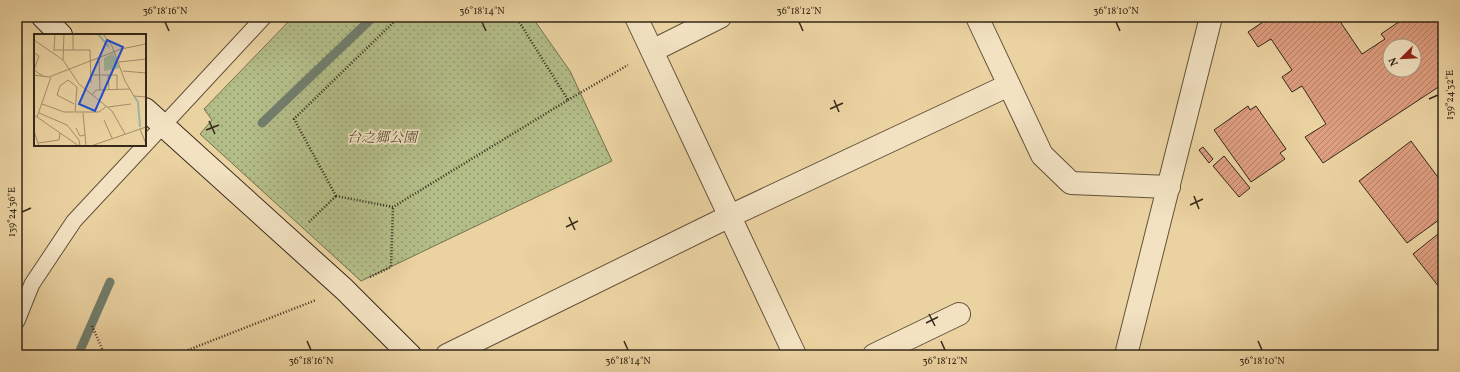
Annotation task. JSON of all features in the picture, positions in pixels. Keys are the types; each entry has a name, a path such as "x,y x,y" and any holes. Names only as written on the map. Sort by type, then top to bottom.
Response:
{"street":[{"path":"43,17 60,34"},
{"path":"636,17 795,355"},
{"path":"652,51 720,17"},
{"path":"977,17 1042,155 1071,183 1169,187"},
{"path":"1126,355 1211,17"},
{"path":"447,355 730,216 1009,85"},
{"path":"146,110 344,289 410,355"},
{"path":"874,355 959,314"}],"lane":[{"path":"146,144 264,17"},
{"path":"17,321 32,284 74,221 144,146"}],"path":[{"path":"336,196 294,119 399,17"},
{"path":"516,17 568,100"},
{"path":"336,196 393,207 568,100 652,51"},
{"path":"290,240 336,196"},
{"path":"188,350 344,289 392,267 393,207"},
{"path":"92,326 105,355"}],"green space":[{"name":"台之郷公園","path":"293,17 532,17 570,71 612,161 361,281 200,134 212,120 204,109"}],"building":[{"path":"1260,17 1337,17 1362,54 1382,41 1382,78 1422,78 1422,38 1384,38 1381,34 1406,17 1438,17 1443,24 1443,84 1323,163 1305,137 1326,124 1302,86 1292,92 1282,77 1292,70 1271,39 1258,47 1248,32 1263,22"},
{"path":"1248,106 1250,110 1256,106 1286,149 1280,153 1285,159 1251,182 1214,130"},
{"path":"1411,141 1443,184 1443,217 1407,243 1359,181"},
{"path":"1203,147 1213,159 1209,163 1199,150"},
{"path":"1224,156 1250,188 1239,197 1213,166"},
{"path":"1443,230 1443,292 1413,254"}],"waterway":[{"path":"262,123 373,17"},
{"path":"78,355 110,282"}]}
